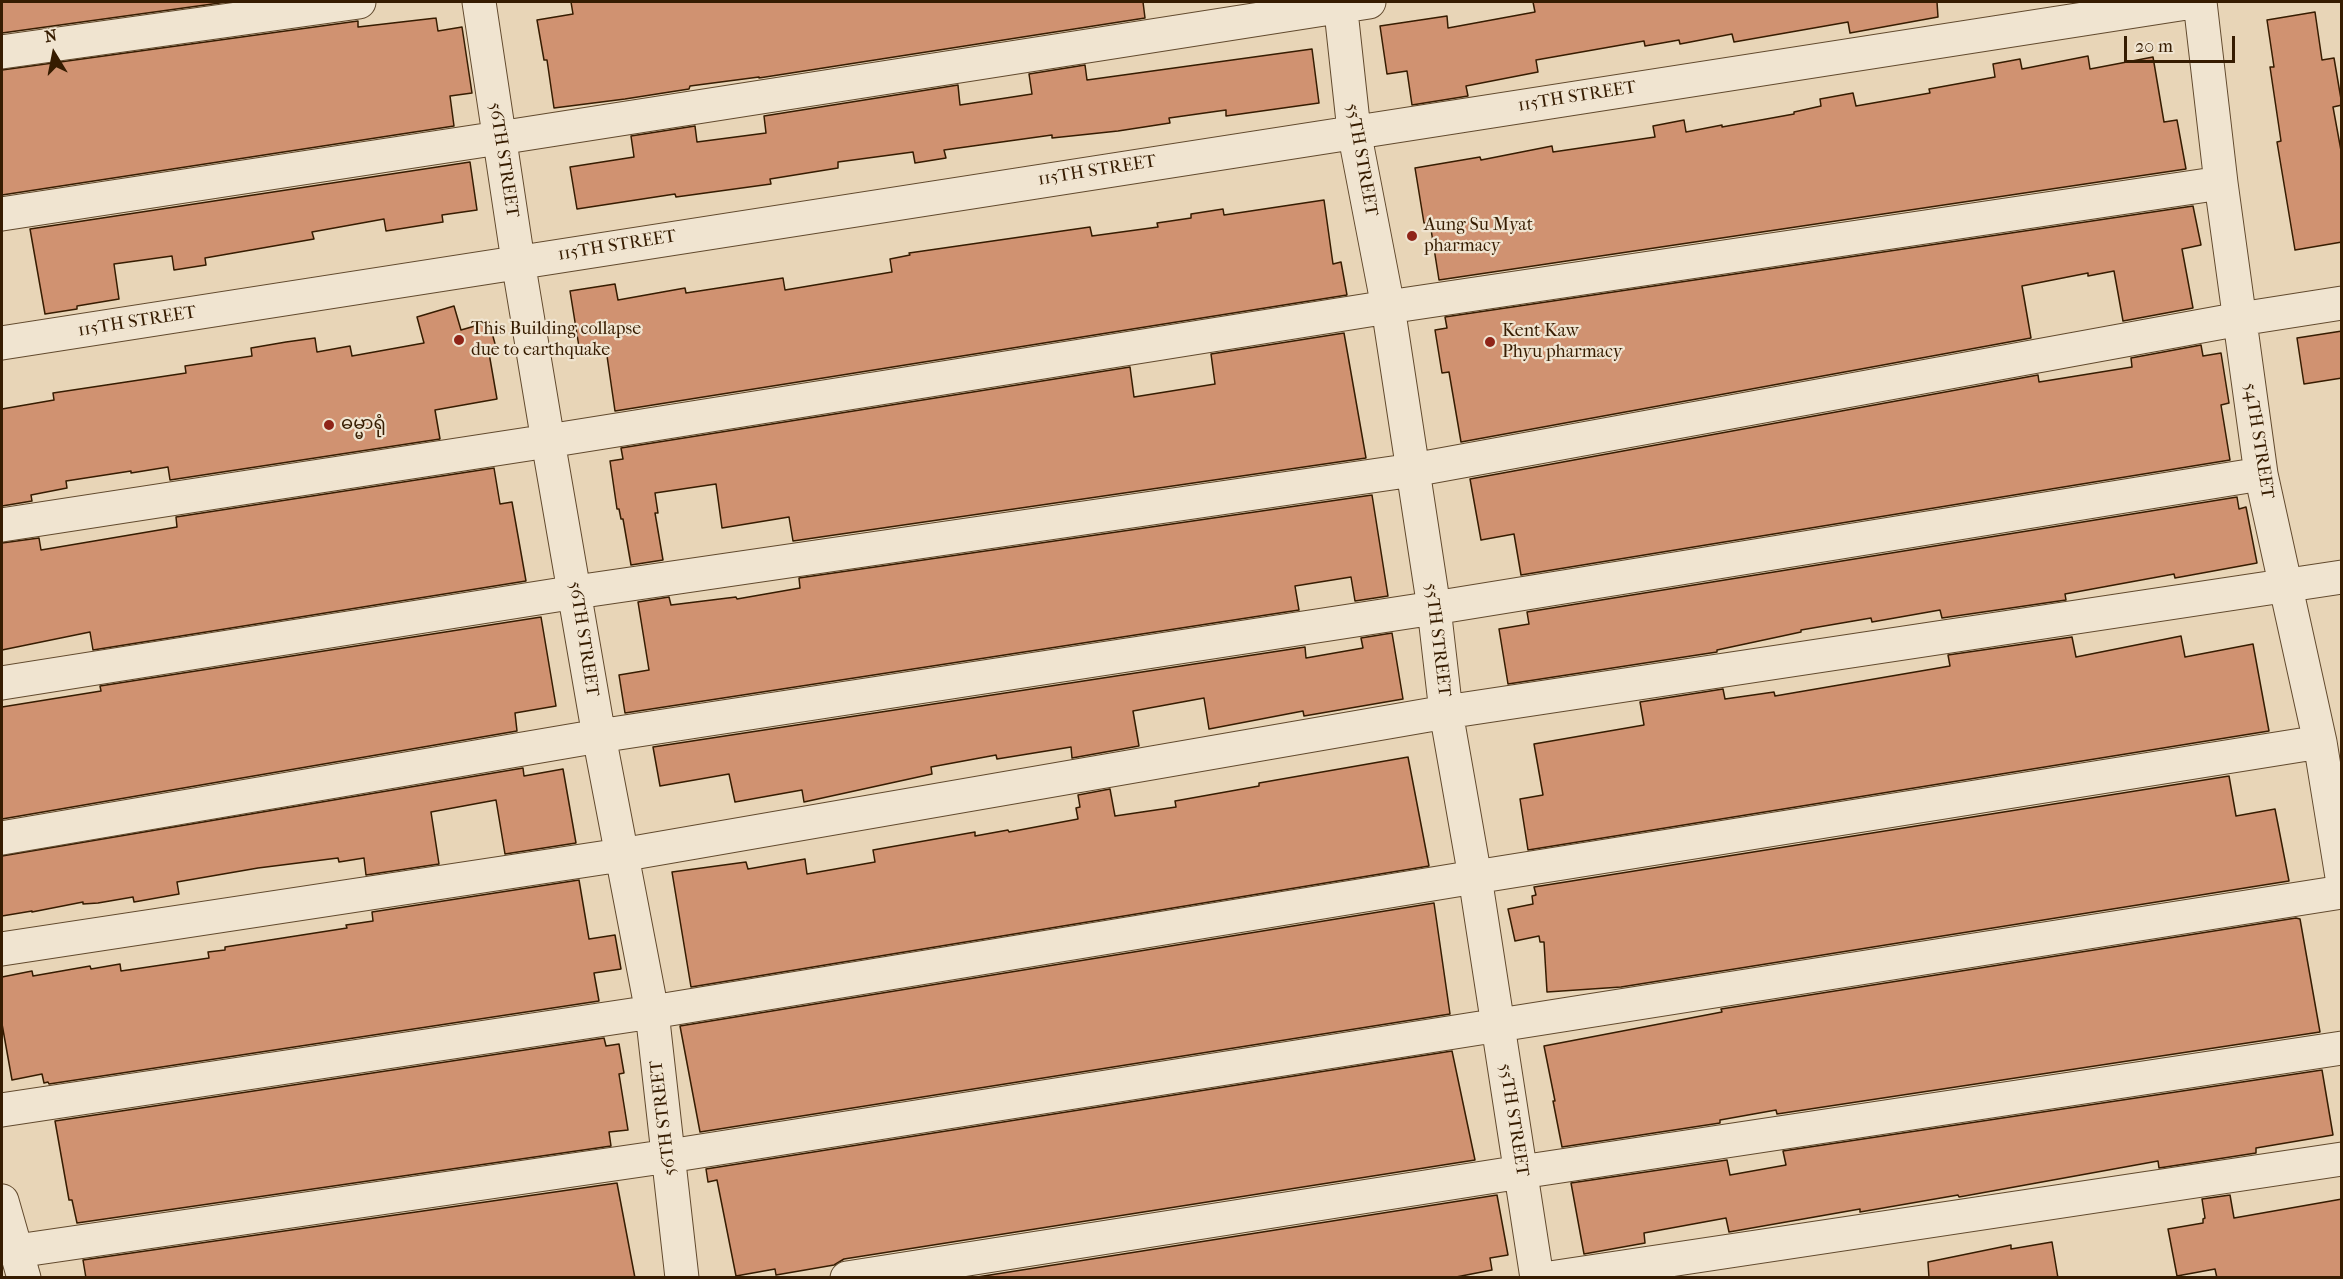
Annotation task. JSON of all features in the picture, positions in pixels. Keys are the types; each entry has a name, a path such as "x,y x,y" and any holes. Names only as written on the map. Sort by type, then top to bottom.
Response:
{"street":[{"path":"2,52 359,2"},
{"name":"56TH STREET","path":"479,2 518,261 599,736 652,1012 682,1278"},
{"name":"115TH STREET","path":"2,343 2193,2"},
{"name":"54TH STREET","path":"2200,2 2221,183 2261,474 2320,742 2342,877"},
{"path":"2,214 1350,3"},
{"name":"55TH STREET","path":"1350,3 1354,131 1388,307 1434,608 1446,712 1475,877 1537,1278"},
{"path":"2,525 549,441 1388,307 2221,183"},
{"path":"2,683 576,592 1413,470 2240,319 2342,303"},
{"path":"2,838 599,736 1434,608 2261,474"},
{"path":"2,949 621,855 1446,712 2342,577"},
{"path":"2,1110 652,1012 2320,742"},
{"path":"2,1201 21,1264 669,1156 2342,892"},
{"path":"847,1278 1521,1172 2342,1048"},
{"path":"1550,1278 2342,1159"}],"building":[{"path":"2,2 227,2 2,33"},
{"path":"571,2 1143,2 1145,18 554,108 547,60 544,60 537,20 573,14"},
{"path":"1533,2 1937,2 1938,17 1850,33 1848,22 1734,42 1732,34 1680,44 1679,40 1645,46 1644,41 1536,60 1538,72 1466,86 1468,96 1412,105 1407,71 1387,74 1380,26 1447,16 1448,28 1535,12"},
{"path":"2315,12 2322,60 2334,58 2342,105 2333,107 2342,156 2342,242 2295,250 2277,142 2281,141 2270,67 2274,67 2267,20"},
{"path":"436,18 438,31 462,27 472,93 450,96 454,126 2,195 2,70 358,21 358,27"},
{"path":"1312,49 1319,103 1226,116 1226,110 1169,118 1170,123 1118,131 1052,138 1052,135 944,150 946,158 915,163 913,152 838,162 838,168 770,179 771,184 676,197 675,194 577,209 570,167 634,157 631,136 695,126 697,142 766,133 764,116 958,85 960,105 1032,94 1029,74 1085,65 1087,80"},
{"path":"2088,56 2090,69 2153,57 2164,122 2177,120 2186,169 1439,280 1430,223 1424,223 1415,168 1480,157 1481,160 1552,146 1553,152 1655,137 1653,126 1684,120 1686,132 1722,125 1722,127 1794,114 1794,112 1821,106 1820,99 1853,93 1856,106 1930,93 1929,89 1995,77 1993,64 2020,59 2022,69"},
{"path":"470,162 477,210 442,215 443,222 386,231 384,219 312,232 314,239 205,258 206,265 174,270 172,256 114,264 119,299 45,314 30,229"},
{"path":"1324,200 1333,264 1341,262 1347,295 615,411 606,349 580,353 570,291 615,284 618,300 685,288 686,293 783,278 785,290 892,272 890,259 910,255 909,253 1090,227 1092,236 1158,227 1157,223 1191,218 1191,214 1223,209 1224,215"},
{"path":"2193,206 2201,245 2182,249 2193,308 2123,321 2114,271 2088,276 2088,273 2022,286 2031,338 1461,442 1449,372 1442,373 1435,330 1447,328 1445,317"},
{"path":"454,306 461,330 489,322 497,351 489,353 497,399 435,410 440,439 170,480 168,467 131,473 131,471 66,481 67,488 31,495 32,501 2,506 2,409 54,400 53,393 186,373 185,366 252,356 251,348 286,342 315,338 317,352 350,346 352,356 424,343 417,317"},
{"path":"2342,331 2342,378 2304,384 2297,338"},
{"path":"1344,333 1366,458 793,541 789,517 722,528 716,484 655,493 658,513 655,513 663,560 631,565 623,519 617,509 610,461 623,459 621,448 1130,367 1134,397 1215,384 1211,354"},
{"path":"2201,345 2203,356 2221,353 2229,403 2221,405 2230,460 1521,575 1514,534 1481,540 1470,479 2038,375 2039,382 2132,367 2131,358"},
{"path":"494,468 500,504 512,502 526,581 93,650 90,632 2,650 2,543 39,538 41,550 177,527 176,517"},
{"path":"1372,495 1388,596 1355,601 1351,577 1295,586 1299,610 625,713 619,675 649,670 638,602 669,597 671,605 736,597 737,599 800,588 799,578"},
{"path":"2237,497 2239,509 2246,507 2257,563 2175,578 2174,574 2065,594 2066,600 1942,618 1940,610 1872,622 1871,618 1801,630 1801,632 1717,650 1717,652 1508,684 1499,629 1529,624 1527,612"},
{"path":"541,617 556,706 515,713 517,731 2,819 2,707 101,691 100,686"},
{"path":"1392,633 1403,699 1304,716 1303,711 1209,729 1204,698 1133,711 1139,746 1072,758 1071,747 997,759 996,755 931,767 932,774 804,802 802,790 735,802 729,774 660,786 653,747 1305,647 1306,658 1363,648 1361,638"},
{"path":"2181,636 2185,657 2253,644 2269,731 1528,850 1520,799 1543,795 1534,744 1644,725 1640,702 1723,689 1725,699 1774,692 1775,696 1950,666 1948,655 2072,637 2076,657"},
{"path":"1408,757 1429,866 691,987 672,872 746,862 748,869 805,859 807,874 875,862 873,850 975,832 975,836 1008,830 1009,832 1078,819 1076,808 1080,807 1078,795 1110,789 1115,816 1176,807 1175,801 1259,786 1259,783"},
{"path":"523,768 524,776 563,769 576,843 505,854 496,800 431,812 439,864 366,875 364,858 339,862 338,858 258,868 177,882 179,894 134,902 133,897 98,903 83,904 83,902 2,916 2,856"},
{"path":"2229,776 2236,816 2275,809 2289,881 1621,987 1547,992 1544,942 1540,942 1539,936 1515,941 1508,909 1533,904 1532,896 1536,895 1534,887"},
{"path":"579,880 589,939 615,935 621,969 594,973 599,1001 49,1084 44,1083 42,1074 12,1080 2,1024 2,977 32,971 33,976 90,966 91,969 120,964 121,971 209,958 208,952 225,950 225,947 347,928 346,925 373,921 372,912"},
{"path":"1434,903 1450,1014 700,1132 680,1026"},
{"path":"2300,919 2320,1032 1777,1114 1776,1110 1720,1120 1720,1123 1562,1147 1544,1046 1722,1012 1721,1009"},
{"path":"604,1038 606,1046 619,1044 624,1073 619,1074 628,1130 609,1132 611,1146 77,1223 72,1200 69,1200 55,1121"},
{"path":"1452,1051 1475,1160 844,1259 834,1265 776,1275 775,1269 736,1276 717,1180 708,1182 706,1169"},
{"path":"2322,1070 2333,1135 2256,1148 2256,1153 2159,1168 2158,1161 1959,1197 1958,1195 1860,1212 1860,1209 1729,1232 1726,1218 1644,1233 1645,1243 1584,1254 1571,1183 1727,1160 1730,1175 1786,1165 1783,1151"},
{"path":"617,1183 635,1278 86,1278 83,1260"},
{"path":"1497,1195 1508,1255 1490,1258 1492,1270 1451,1278 971,1278"},
{"path":"2230,1195 2234,1218 2342,1199 2342,1278 2217,1278 2215,1269 2177,1276 2168,1229 2203,1223 2205,1218 2202,1199"},
{"path":"2052,1242 2058,1278 1929,1278 1928,1262 2011,1245 2011,1249"}],"place":[{"name":"Aung Su Myat pharmacy","path":"1412,236"},
{"name":"This Building collapse due to earthquake","path":"459,340"},
{"name":"Kent Kaw Phyu pharmacy","path":"1490,342"},
{"name":"ဓမ္မာရုံ","path":"329,425"}]}
